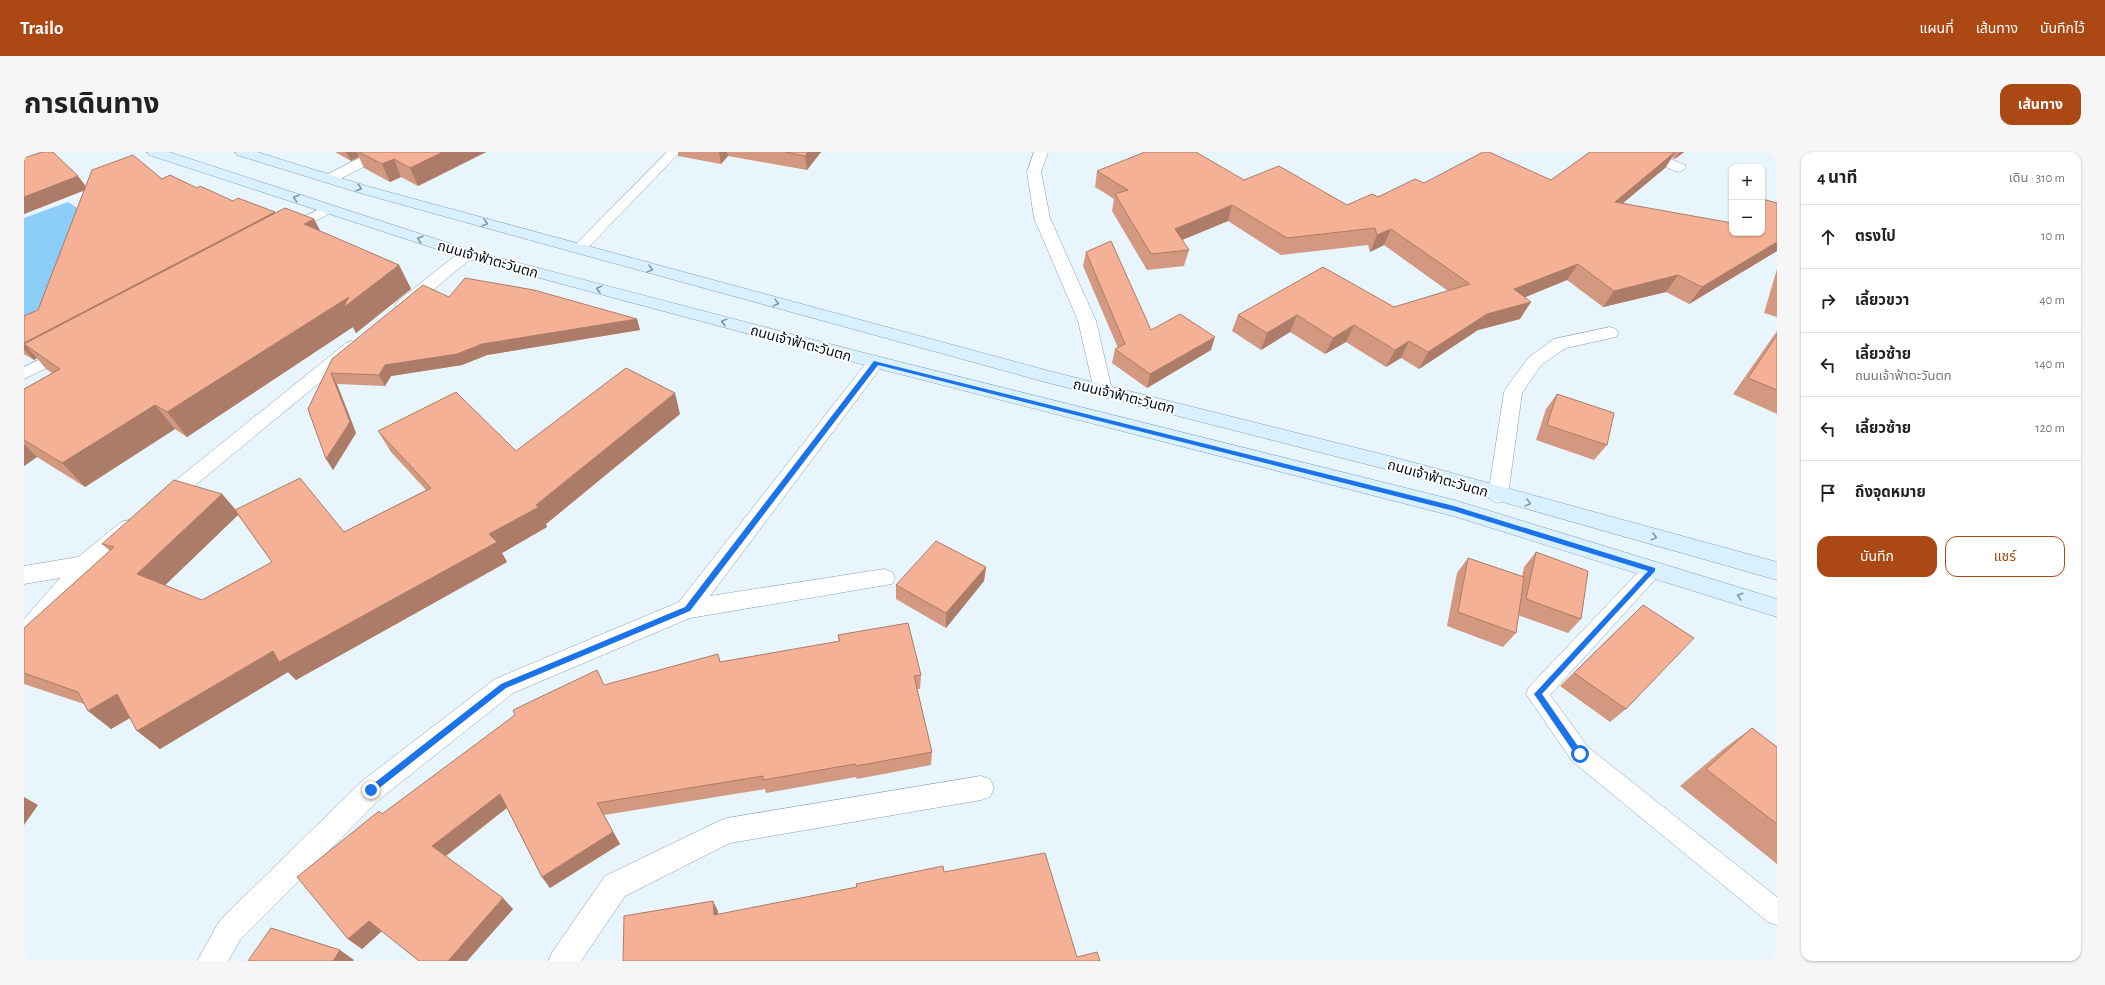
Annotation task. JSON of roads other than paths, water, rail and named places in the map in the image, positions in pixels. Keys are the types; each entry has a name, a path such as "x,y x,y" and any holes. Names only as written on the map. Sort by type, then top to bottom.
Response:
{"main road":[{"name":"ถนนเจ้าฟ้าตะวันตก","path":"154,152 467,254 876,362 1454,508 1777,608"},
{"name":"ถนนเจ้าฟ้าตะวันตก","path":"242,152 365,190 579,249 1103,390 1397,465 1498,495 1777,571"}],"street":[{"path":"329,179 382,152"},
{"path":"1041,152 1034,172 1042,218 1087,321 1103,390"},
{"path":"393,314 467,254"},
{"path":"1498,495 1513,392 1535,361 1560,343 1610,333"},
{"path":"24,636 84,565 368,334"},
{"path":"687,609 876,362"},
{"path":"24,575 84,565"},
{"path":"212,961 230,930 371,790 504,686 687,609 884,578"},
{"path":"563,961 615,886 727,831 981,788"}],"lane":[{"path":"579,249 674,152"},
{"path":"1643,152 1680,168"},
{"path":"279,235 327,209"},
{"path":"24,374 79,344"},
{"path":"1653,570 1537,694 1580,754 1777,913"}]}
